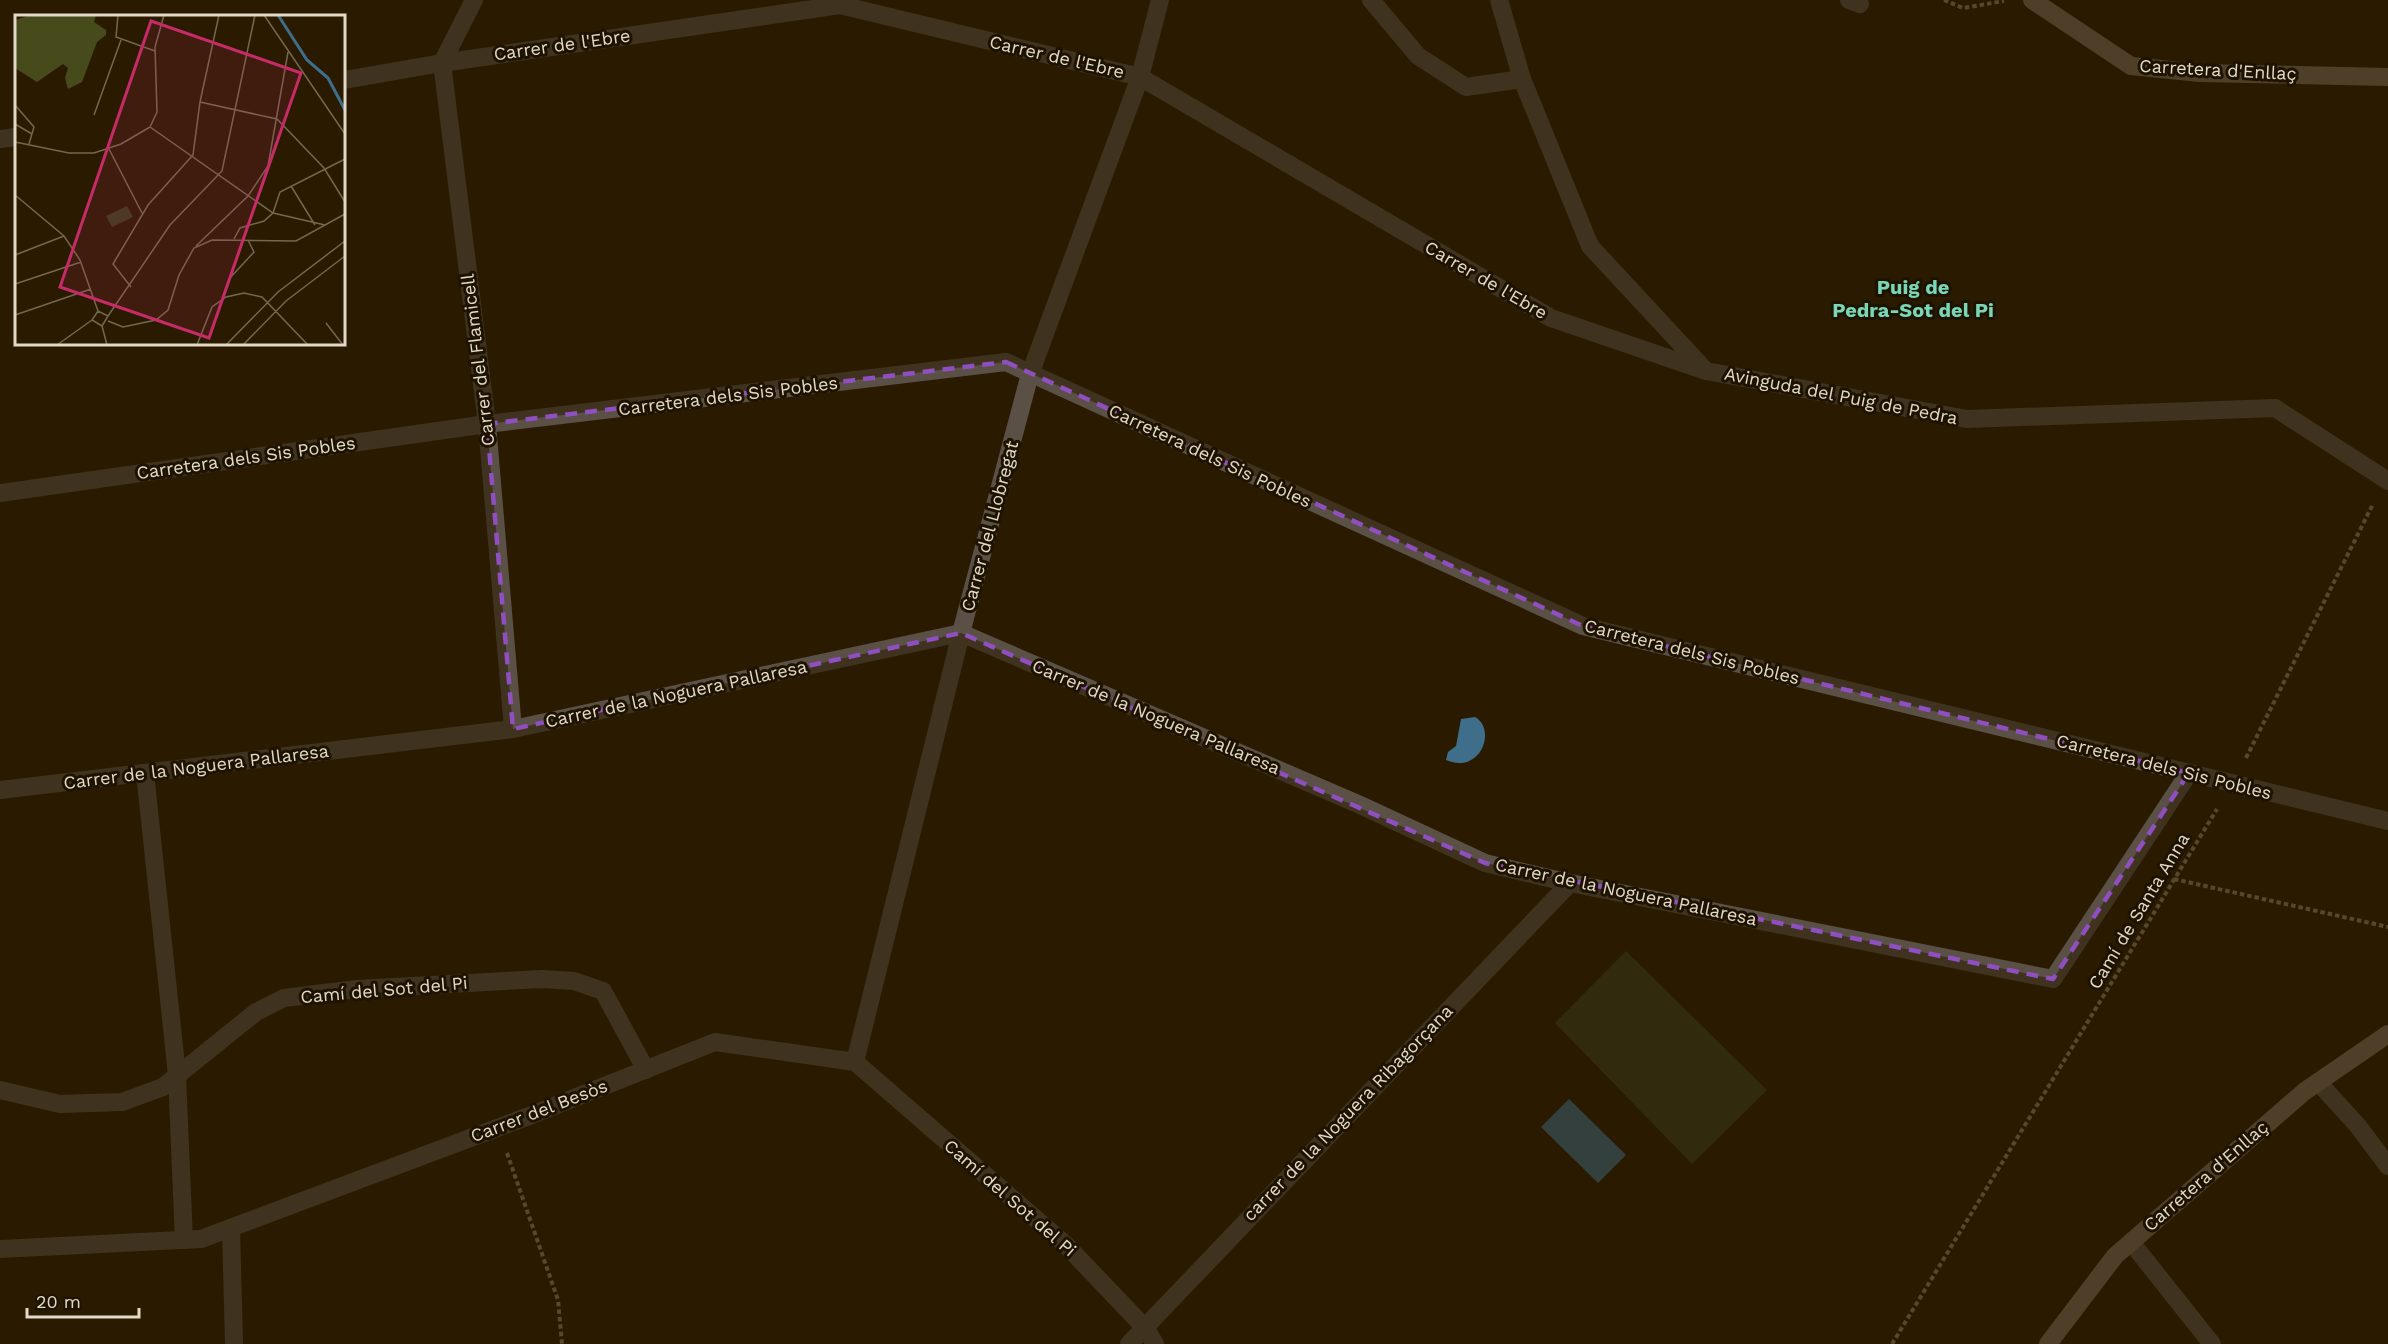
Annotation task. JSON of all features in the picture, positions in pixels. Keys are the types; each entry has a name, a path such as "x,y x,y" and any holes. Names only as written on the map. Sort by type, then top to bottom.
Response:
{"street":[{"path":"442,63 474,0"},
{"name":"Carrer del Llobregat","path":"855,1062 961,633 1030,374 1140,77 1160,0"},
{"path":"1371,0 1418,56 1466,87 1522,79"},
{"name":"Avinguda del Puig de Pedra","path":"1499,0 1522,79 1590,246 1706,371 1967,419 2275,408 2387,480"},
{"name":"Carretera d'Enllaç","path":"2032,0 2131,66 2200,73 2388,77"},
{"name":"Carrer de l'Ebre","path":"345,80 442,63 840,5 1140,77 1551,318 1706,371"},
{"name":"Carrer del Flamicell","path":"442,63 487,424 513,729"},
{"path":"0,140 15,137"},
{"name":"Carretera dels Sis Pobles","path":"0,493 487,424 1006,363 1583,626 2388,821"},
{"name":"Carrer de la Noguera Pallaresa","path":"0,790 513,729 961,633 1358,804 1485,863 1570,883 2054,979 2189,773"},
{"path":"145,773 177,1076 184,1240"},
{"name":"carrer de la Noguera Ribagorçana","path":"1129,1344 1151,1336 1210,1256 1570,883"},
{"name":"Camí del Sot del Pi","path":"0,1090 60,1104 122,1102 163,1087 256,1012 284,999 357,989 542,978 574,981 603,991 646,1070"},
{"name":"Carretera d'Enllaç","path":"2048,1344 2115,1256 2318,1082 2388,1034"},
{"name":"Carrer del Besòs","path":"0,1249 201,1239 498,1128 715,1042 855,1062"},
{"name":"Camí del Sot del Pi","path":"855,1062 1066,1245 1151,1336"},
{"path":"2318,1082 2358,1126 2388,1166"},
{"path":"231,1228 234,1344"},
{"path":"2131,1242 2212,1344"}],"path":[{"path":"1944,0 1963,8 2008,0"},
{"name":"Camí de Santa Anna","path":"1892,1344 2232,784 2387,480"},
{"path":"2174,879 2388,927"},
{"path":"498,1128 558,1300 562,1344"}],"highlighted area":[{"path":"1006,362 1583,626 2189,773 2053,979 1485,863 961,633 513,729 487,424"}],"green space":[{"path":"1626,951 1767,1090 1692,1164 1555,1023"}],"water":[{"path":"1475,717 1482,723 1485,731 1482,749 1468,761 1458,763 1446,760 1448,752 1456,746 1461,719"},
{"path":"1569,1099 1626,1155 1598,1183 1541,1127"}],"district":[{"name":"Puig de Pedra-Sot del Pi","path":"1913,298"}]}
